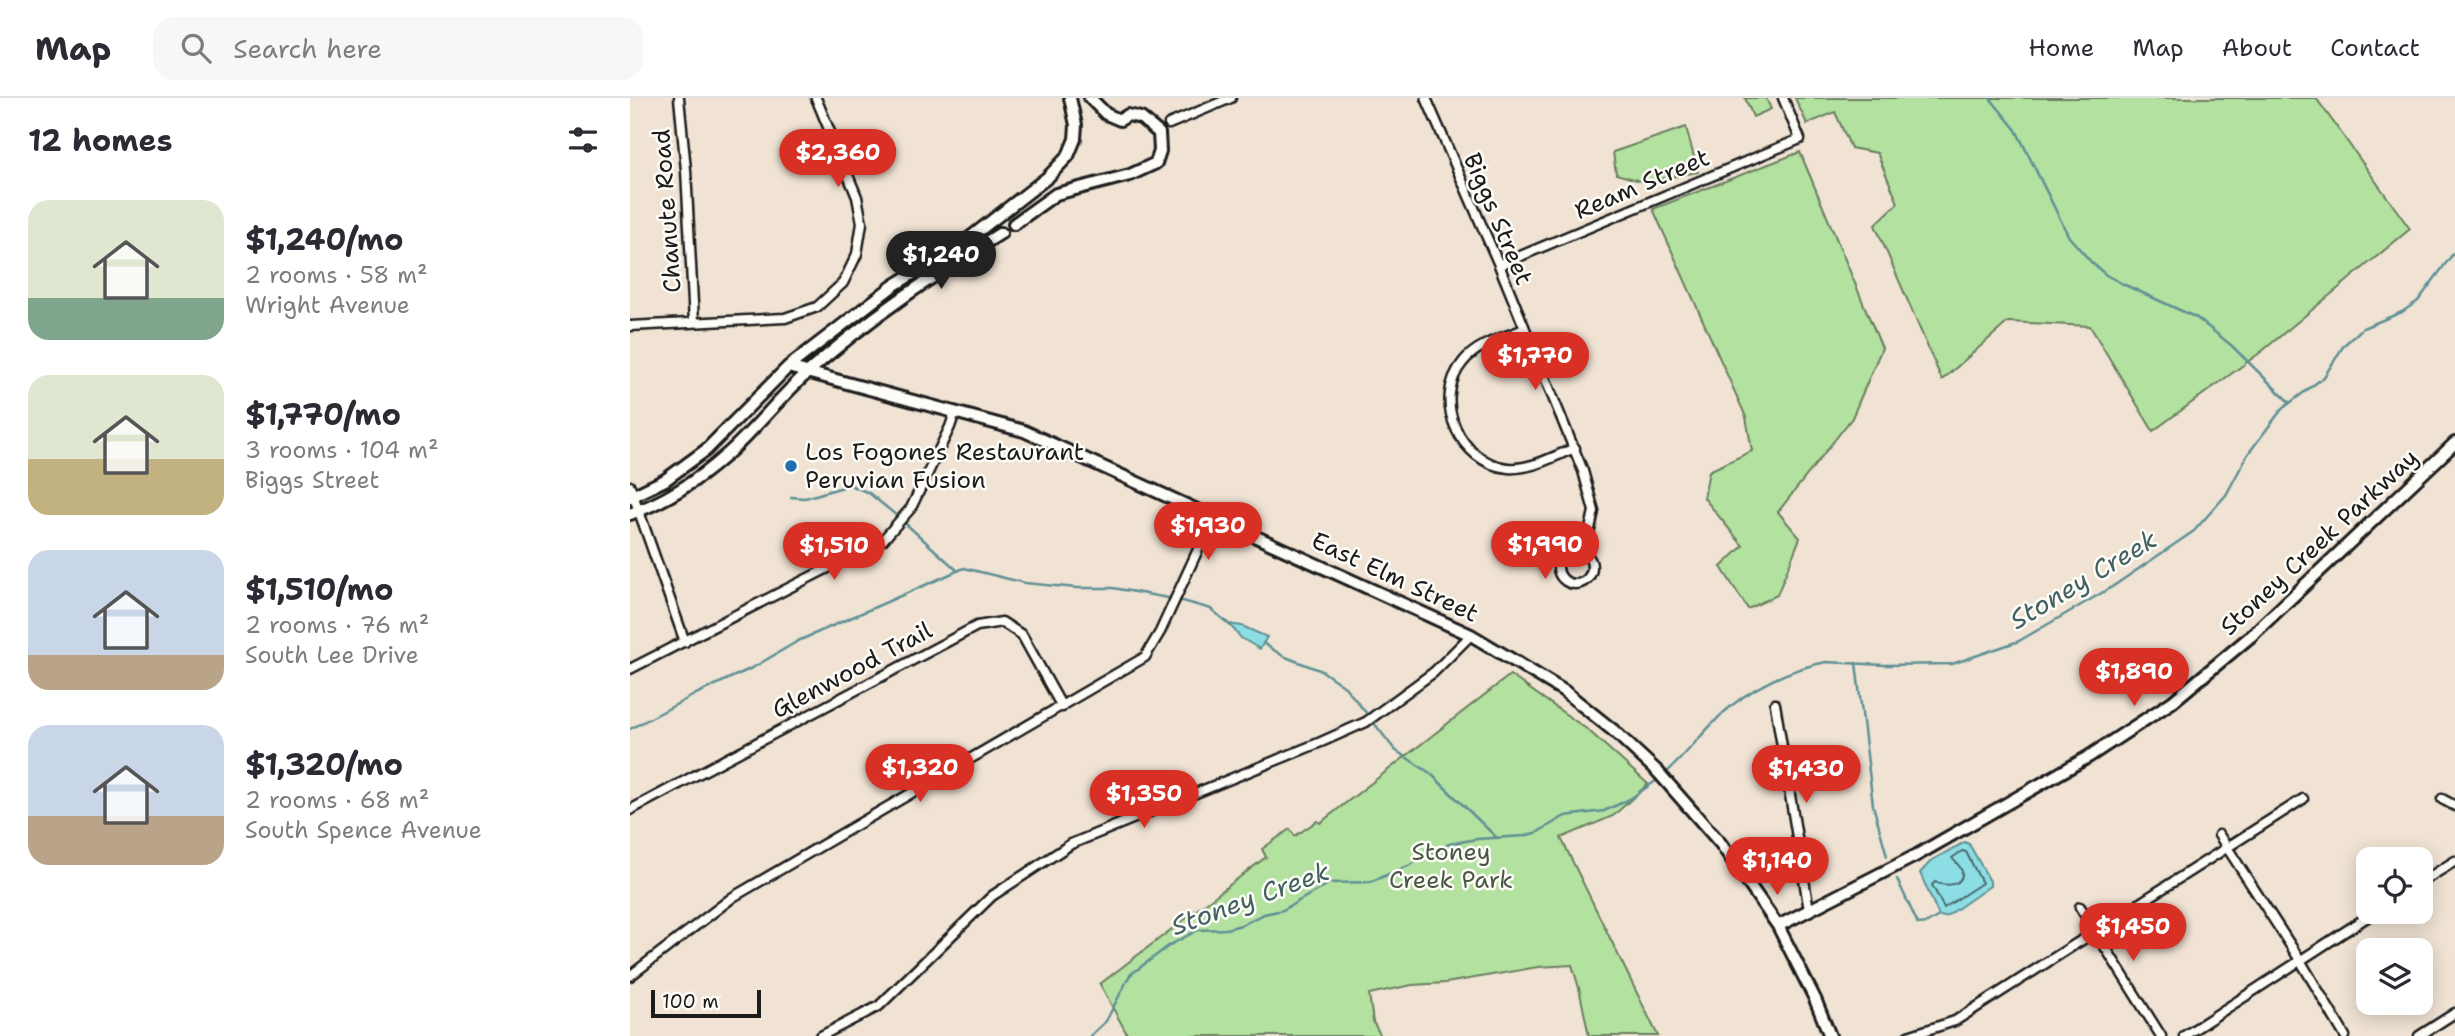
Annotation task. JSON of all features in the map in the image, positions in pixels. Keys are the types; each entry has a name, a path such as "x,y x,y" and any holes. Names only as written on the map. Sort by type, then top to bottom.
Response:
{"street":[{"name":"Chanute Road","path":"678,98 686,170 694,322"},
{"path":"630,326 785,318 817,307 843,283 857,254 862,223 857,197 816,98"},
{"path":"685,642 635,513 631,493 665,480 706,450 788,367 893,286 967,240 1059,167 1069,156 1075,139 1076,125 1070,98"},
{"path":"1014,224 1056,194 1130,175 1156,163 1160,151 1159,133 1141,118 1128,115 1121,120 1106,114 1090,98"},
{"path":"1169,124 1231,98"},
{"name":"Biggs Street","path":"1426,98 1575,448 1594,511 1585,552"},
{"name":"Ream Street","path":"1499,265 1800,139 1783,98"},
{"path":"635,513 677,492 725,456 806,373 922,284 1001,233"},
{"path":"1524,329 1478,349 1462,362 1449,397 1451,416 1457,433 1478,456 1508,468 1528,467 1575,448"},
{"name":"East Elm Street","path":"788,367 1024,431 1471,635 1564,691 1614,731 1674,790 1721,844 1778,926 1815,999 1830,1036"},
{"path":"630,669 883,540 911,508 955,412"},
{"name":"Stoney Creek Parkway","path":"1778,926 1916,855 2088,757 2172,702 2251,636 2455,443"},
{"path":"630,976 743,890 1144,657 1160,632 1213,517"},
{"path":"1571,550 1585,552 1592,561 1590,578 1580,585 1567,584 1559,575 1557,565 1563,554 1571,550"},
{"name":"Glenwood Trail","path":"630,810 977,626 1002,622 1022,635 1062,707"},
{"path":"821,1036 879,1006 992,897 1071,844 1366,722 1434,672 1471,635"},
{"path":"1775,704 1809,911"},
{"path":"1908,1036 1955,1021 2303,799"},
{"path":"2442,799 2455,806"},
{"path":"2219,835 2300,960 2345,1036"},
{"path":"2433,875 2455,861"},
{"path":"2080,907 2161,1036"},
{"path":"2184,1036 2356,924"},
{"path":"2419,1036 2455,1013"}],"green space":[{"path":"1745,98 1766,98 1771,109 1753,117"},
{"path":"1795,98 2316,98 2410,229 2261,352 2153,431 2090,326 2008,322 1942,380 1875,225 1898,203 1877,153 1851,148 1835,112 1807,124"},
{"path":"1686,127 1698,172 1644,182 1616,174 1613,152"},
{"path":"1800,152 1882,348 1852,418 1778,512 1800,538 1777,595 1748,609 1721,567 1743,546 1704,498 1709,471 1752,451 1746,417 1653,209"},
{"name":"Stoney Creek Park","path":"1510,675 1588,730 1648,784 1613,816 1561,838 1658,1036 1589,1036 1572,965 1538,967 1446,983 1412,985 1369,994 1373,1022 1381,1036 1128,1036 1100,984 1266,857 1262,849 1290,829 1295,836 1317,821 1320,823"}],"water":[{"path":"1229,624 1242,626 1267,637 1260,649 1241,638"},
{"path":"1965,842 1969,844 1990,881 1990,886 1945,917 1939,916 1920,873 1932,860"}],"waterway":[{"path":"1990,98 2016,130 2069,237 2092,263 2123,284 2197,318 2231,345 2290,403"},
{"name":"Stoney Creek","path":"1665,774 1732,706 1756,689 1784,675 1826,662 1952,664 2019,641 2112,587 2194,531 2226,495 2248,454 2282,409 2324,377 2344,345 2363,328 2402,312 2418,301 2455,251"},
{"path":"791,497 805,498 850,485 869,493 897,516"},
{"path":"906,524 958,571"},
{"path":"630,729 754,667 798,641 964,568 1025,583 1113,588 1179,600 1211,609 1232,627"},
{"path":"1263,643 1283,656 1322,671 1345,687 1367,714"},
{"path":"1856,663 1873,805 1887,856"},
{"path":"1374,723 1395,750 1430,773 1497,838"},
{"name":"Stoney Creek","path":"1090,1036 1106,1021 1130,975 1170,945 1198,930 1226,929 1241,925 1264,914 1283,910 1330,883 1370,882 1449,844 1524,836 1538,832 1565,816 1604,811 1630,799 1660,778"},
{"path":"1897,879 1918,924 1927,923 1939,916"}],"place":[{"name":"Los Fogones Restaurant Peruvian Fusion","path":"791,466"}]}
